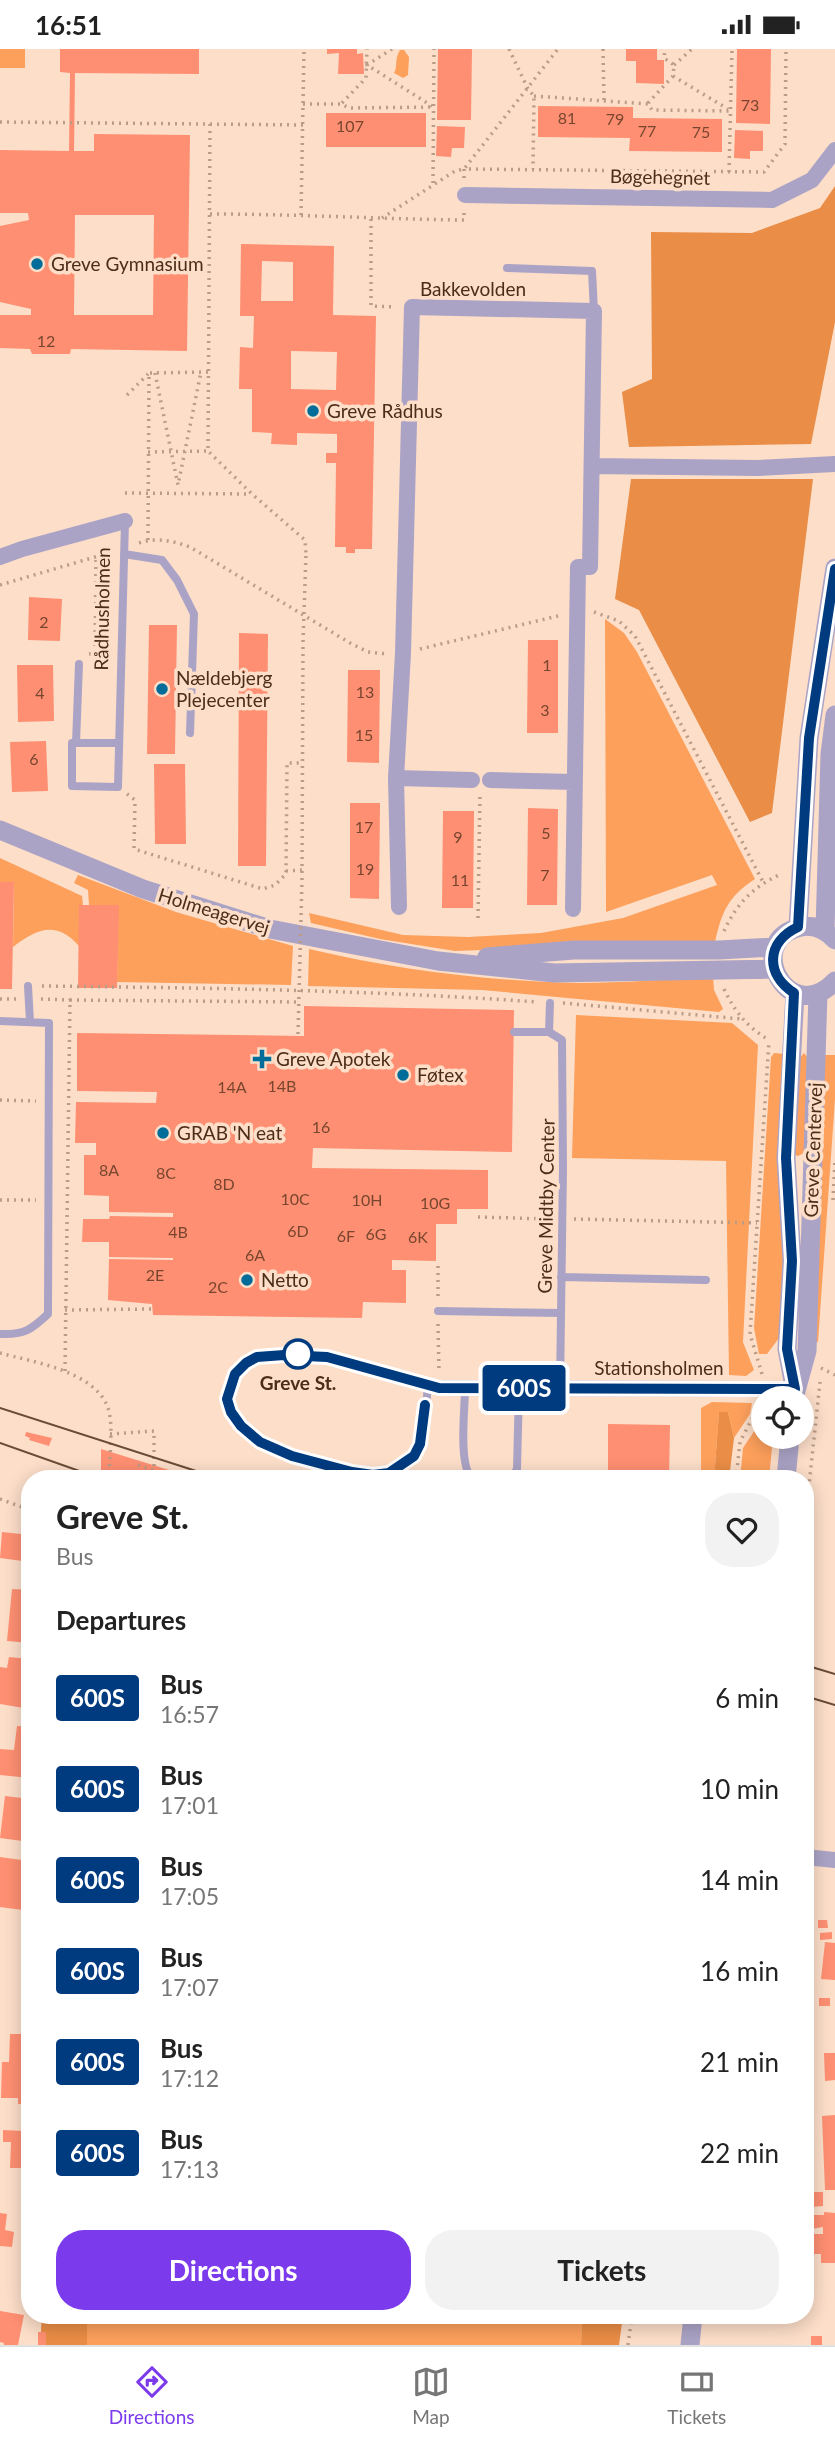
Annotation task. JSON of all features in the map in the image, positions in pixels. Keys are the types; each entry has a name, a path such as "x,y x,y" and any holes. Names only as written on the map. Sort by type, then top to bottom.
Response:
{"street":[{"name":"Bøgehegnet","path":"465,195 772,200 812,180 835,150"},
{"name":"Bakkevolden","path":"399,907 396,778 403,653 412,307 594,311"},
{"path":"573,909 578,567 590,567 594,311"},
{"path":"592,466 757,468 835,464"},
{"name":"Rådhusholmen","path":"0,557 125,521"},
{"path":"798,927 809,738 835,568"},
{"path":"835,715 830,754 830,935 807,926 798,927 780,938 773,958 778,979 794,993 818,993 835,981"},
{"path":"396,778 575,782"},
{"name":"Holmeagervej","path":"0,830 143,889 270,929 438,961 554,973 774,969"},
{"name":"Holmeagervej","path":"438,961 574,950 719,950 775,947"},
{"name":"Greve Centervej","path":"794,993 786,1158 792,1261 787,1349 794,1386"},
{"name":"Greve Centervej","path":"797,1386 807,1351 818,993"},
{"name":"Stationsholmen","path":"434,1387 751,1389"},
{"path":"787,1470 789,1449"},
{"path":"814,1858 835,1860"},
{"path":"690,2345 692,2324"}],"lane":[{"path":"507,268 592,271 594,311"},
{"name":"Rådhusholmen","path":"118,787 125,521"},
{"path":"124,551 162,560 177,579 194,614 190,733"},
{"path":"76,743 79,663"},
{"path":"118,787 72,786 72,743 119,743"},
{"path":"28,986 30,1022"},
{"path":"514,1032 549,1032 551,1003"},
{"path":"0,1021 49,1023 48,1314 32,1330 14,1334 0,1333"},
{"name":"Greve Midtby Center","path":"549,1032 562,1040 560,1388"},
{"path":"561,1277 706,1280"},
{"path":"438,1311 561,1313"},
{"path":"344,1470 292,1456 260,1442 241,1426 231,1412 227,1399 229,1386 240,1368 257,1357 270,1355 327,1357 434,1387 420,1444 414,1456 393,1470"},
{"path":"465,1388 464,1459 467,1470"},
{"path":"516,1470 519,1388"}],"path":[{"path":"301,215 304,49"},
{"path":"341,104 366,78 367,49"},
{"path":"367,65 392,49"},
{"path":"433,184 434,49"},
{"path":"509,49 534,96 533,169"},
{"path":"210,214 464,220 464,169 558,49"},
{"path":"603,49 604,101"},
{"path":"665,49 664,58 674,65"},
{"path":"534,96 648,103 673,76 674,65 692,49"},
{"path":"729,172 732,49"},
{"path":"380,219 433,184 455,171 464,169 764,172 785,144 786,49"},
{"path":"367,65 433,107"},
{"path":"673,76 731,111"},
{"path":"648,103 652,110 731,111"},
{"path":"303,104 341,104 349,108 433,107"},
{"path":"0,122 303,125"},
{"path":"208,451 210,124"},
{"path":"371,218 371,306 412,307"},
{"path":"155,373 178,485 201,372"},
{"path":"127,395 149,373 208,372"},
{"path":"148,540 149,373"},
{"path":"148,451 208,451 305,540 298,1034"},
{"path":"125,493 252,494"},
{"path":"0,585 124,551 148,540 169,540 191,547 368,652 403,653 578,611 599,612 619,621 635,636 763,882"},
{"path":"95,653 96,557"},
{"path":"118,787 135,800 134,849 263,889 275,885 286,874 287,763 302,762"},
{"path":"478,918 481,780"},
{"path":"286,871 302,870"},
{"path":"28,986 418,993 742,1019"},
{"path":"65,1371 71,1000 299,1002"},
{"path":"764,1386 762,1368 750,1334 769,1041"},
{"path":"478,1217 757,1223"},
{"path":"434,1387 438,1266"},
{"path":"65,1310 152,1309"},
{"path":"0,1353 65,1371 94,1386 109,1409 109,1470"},
{"path":"821,1368 835,1375"},
{"path":"737,1470 740,1442 751,1423"},
{"path":"110,1434 154,1431 154,1470"},
{"path":"138,1470 138,1465 151,1470"},
{"path":"0,1499 21,1507"},
{"path":"628,2345 631,2324"}],"shaded area":[{"path":"0,49 25,49 25,68 0,68"},
{"path":"400,50 404,50 409,57 408,75 403,78 394,73"},
{"path":"835,186 835,322 811,444 629,447 622,392 652,379 651,232 752,233 820,208"},
{"path":"631,479 813,479 772,813 750,822 639,610 615,599"},
{"path":"605,619 624,633 637,652 755,879 732,899 720,922 715,942 455,951 380,939 311,923 309,913 403,935 468,937 541,933 623,918 717,885 712,875 606,912"},
{"path":"0,858 82,896 83,905 79,905 79,946 62,933 46,930 13,947 14,882 0,882"},
{"path":"78,875 176,912 293,946 291,985 117,982 118,906 89,905 88,890 74,883"},
{"path":"309,949 409,968 511,980 596,983 713,977 714,990 723,1009 719,1012 482,990 308,986"},
{"path":"576,1015 732,1023 758,1045 743,1342 754,1370 746,1376 729,1375 726,1161 572,1158"},
{"path":"774,1053 786,1054 786,1247 782,1334 767,1354 759,1354 754,1328 771,1057"},
{"path":"804,1053 808,1058 804,1153 798,1156 793,1154 798,1060"},
{"path":"819,1055 835,1055 835,1099 818,1342 813,1342"},
{"path":"712,1402 751,1403 750,1414 734,1438 728,1412 719,1412 715,1470 701,1470 701,1408"},
{"path":"719,1412 728,1412 734,1438 730,1470 715,1470"},
{"path":"751,1436 751,1449 772,1449 770,1470 741,1470 743,1448"},
{"path":"41,2324 87,2324 87,2345 40,2345"},
{"path":"87,2324 582,2324 581,2345 87,2345"},
{"path":"582,2324 622,2324 619,2345 581,2345"}],"building":[{"name":"Greve Gymnasium","path":"60,49 199,49 199,74 75,73 74,151 94,151 94,134 190,135 187,351 71,349 70,354 32,354 30,349 0,348 0,315 31,315 31,309 0,302 0,226 29,220 28,213 0,213 0,150 69,151 70,73 60,72","holes":["75,215 154,215 153,315 74,315"]},
{"path":"327,49 357,49 357,54 363,53 364,74 338,74 339,53 327,54"},
{"path":"438,49 472,49 471,120 437,120"},
{"path":"626,49 657,49 657,60 664,60 664,84 636,83 636,61 626,61"},
{"path":"737,49 771,49 770,124 736,123"},
{"path":"538,106 633,107 633,118 722,119 722,152 629,151 630,138 538,137"},
{"path":"326,113 426,113 426,147 326,147"},
{"path":"437,126 465,127 464,148 452,148 451,157 436,156"},
{"path":"735,130 763,131 763,151 750,151 750,159 734,158"},
{"name":"Greve Rådhus","path":"241,244 334,246 333,315 376,316 372,549 355,549 355,553 346,553 346,547 335,547 336,463 326,463 326,453 337,453 337,434 297,433 297,445 271,444 272,433 252,432 252,389 239,389 240,347 253,348 254,316 240,316","holes":["262,261 293,262 293,301 261,301","291,351 337,352 336,390 291,389"]},
{"path":"29,597 62,599 60,641 28,640"},
{"name":"Nældebjerg Plejecenter","path":"149,625 177,625 175,754 147,754"},
{"path":"239,633 268,634 266,866 238,866"},
{"path":"528,640 558,640 558,733 527,733"},
{"path":"17,665 53,665 54,721 18,722"},
{"path":"348,670 380,670 379,763 347,762"},
{"path":"46,741 48,791 12,792 10,742"},
{"path":"154,764 185,764 186,844 155,844"},
{"path":"350,803 380,803 379,899 350,898"},
{"path":"528,808 558,809 557,905 527,905"},
{"path":"443,811 474,811 473,908 442,908"},
{"path":"0,882 14,882 12,989 0,989"},
{"path":"79,905 119,905 117,988 78,988"},
{"path":"304,1006 514,1010 512,1152 313,1148 312,1168 488,1170 488,1209 457,1209 457,1224 436,1224 436,1261 392,1260 392,1270 406,1270 406,1303 363,1302 362,1318 153,1315 152,1304 108,1300 109,1259 173,1258 109,1257 109,1242 82,1242 83,1219 109,1219 110,1216 173,1217 173,1213 109,1212 109,1196 84,1195 84,1155 96,1155 96,1143 75,1143 76,1102 156,1103 157,1092 77,1091 77,1033 304,1036"},
{"path":"608,1424 670,1425 669,1470 608,1470"},
{"path":"26,1432 52,1438 49,1446 29,1440 30,1438 25,1436"},
{"path":"101,1449 169,1470 101,1470"},
{"path":"2,1532 21,1534 21,1561 0,1558"},
{"path":"12,1589 21,1590 21,1642 7,1641"},
{"path":"9,1657 21,1658 21,1708 0,1704 0,1667 7,1668"},
{"path":"17,1726 21,1726 21,1777 0,1775 0,1749 14,1750"},
{"path":"5,1796 21,1798 21,1841 0,1838"},
{"path":"0,1857 21,1860 21,1910 0,1907"},
{"path":"818,1920 827,1920 828,1928 818,1928"},
{"path":"832,1932 832,1939 820,1940 820,1933"},
{"path":"825,1942 835,1943 835,1980 821,1979"},
{"path":"819,1998 830,1998 830,2006 819,2006"},
{"path":"10,2034 21,2034 21,2104 18,2104 18,2098 1,2098 2,2062 9,2062"},
{"path":"824,2053 835,2053 835,2080 825,2081"},
{"path":"835,2115 835,2190 825,2190 822,2116"},
{"path":"3,2130 21,2131 21,2168 10,2168 11,2142 3,2142"},
{"path":"814,2192 823,2192 823,2206 814,2207"},
{"path":"824,2212 835,2213 835,2263 821,2263 821,2254 814,2254 814,2234 823,2234 823,2227 814,2228 814,2215 824,2215"},
{"path":"0,2213 7,2214 5,2230 14,2232 12,2247 0,2246"},
{"path":"0,2311 21,2314 22,2324 18,2345 4,2345 0,2342"},
{"path":"38,2332 46,2332 46,2345 38,2345"},
{"path":"811,2336 822,2336 822,2345 811,2345"}],"tram line":[{"path":"0,1408 193,1470"},
{"path":"0,1443 76,1470"},
{"path":"814,1668 835,1674"},
{"path":"814,1699 835,1705"}],"bus line":[{"name":"600S","path":"344,1470 292,1456 260,1442 241,1426 231,1412 227,1399 235,1374 257,1357 299,1354 327,1357 439,1388 795,1389 787,1349 792,1261 786,1158 794,993 778,979 773,958 780,938 798,927 809,738 835,569"},
{"name":"600S","path":"395,1470 414,1456 420,1444 425,1405"}],"place":[{"name":"Greve Gymnasium","path":"37,264"},
{"name":"Greve Rådhus","path":"313,411"},
{"name":"Nældebjerg Plejecenter","path":"162,689"},
{"name":"Greve Apotek","path":"262,1059"},
{"name":"Føtex","path":"403,1075"},
{"name":"GRAB 'N eat","path":"163,1133"},
{"name":"Netto","path":"247,1280"},
{"name":"Greve St.","path":"298,1354"}]}
